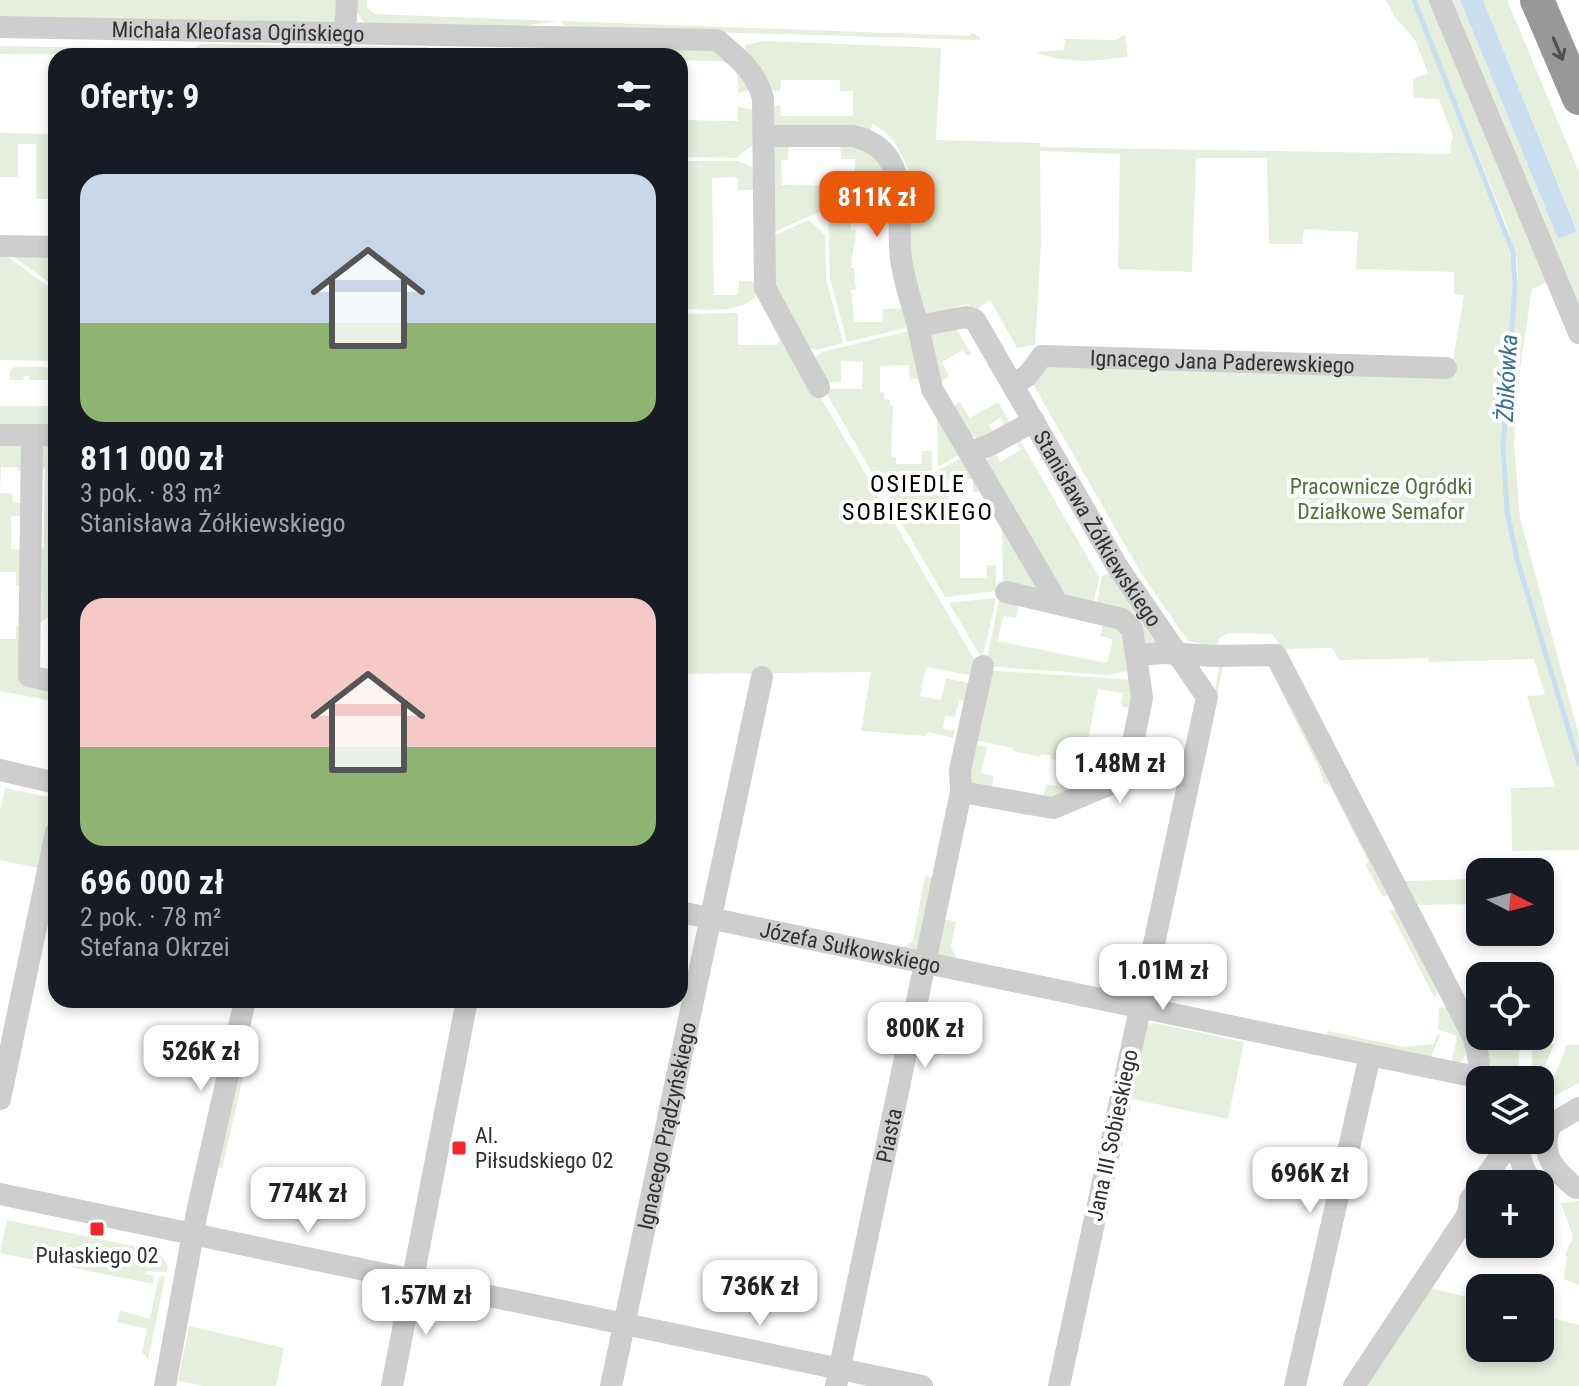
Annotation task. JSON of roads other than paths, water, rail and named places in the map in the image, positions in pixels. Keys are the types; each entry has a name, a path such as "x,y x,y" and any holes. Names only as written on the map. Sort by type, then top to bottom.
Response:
{"highway":[{"path":"1537,0 1579,98"}],"street":[{"path":"345,34 347,0"},
{"path":"1440,0 1579,333"},
{"name":"Michała Kleofasa Ogińskiego","path":"0,27 345,34 544,47 717,40 754,75 760,86 764,136"},
{"path":"819,387 765,288 764,136 853,136 866,140 888,158 897,179 901,262 932,389 1055,603"},
{"path":"0,246 48,247"},
{"name":"Stanisława Żółkiewskiego","path":"918,326 966,317 975,320 1117,566 1178,655"},
{"name":"Ignacego Jana Paderewskiego","path":"1013,385 1028,375 1042,356 1446,368"},
{"path":"970,452 990,445 1034,421"},
{"path":"0,435 48,435"},
{"path":"32,435 29,676 48,680"},
{"path":"961,792 1053,808 1125,777 1142,698 1132,629 1127,622 1006,592"},
{"path":"1136,655 1276,655 1474,1038 1480,1066"},
{"path":"1178,655 1207,697"},
{"name":"Jana III Sobieskiego","path":"1059,1386 1215,656"},
{"name":"Piasta","path":"838,1377 961,792 960,770 983,666"},
{"name":"Ignacego Prądzyńskiego","path":"611,1386 762,677"},
{"path":"0,770 48,781"},
{"path":"0,1099 48,870"},
{"name":"Józefa Sułkowskiego","path":"688,914 1466,1075"},
{"path":"165,1386 243,1008"},
{"path":"392,1386 465,1008"},
{"path":"1295,1386 1370,1055"},
{"path":"1554,1122 1576,1109"},
{"path":"1547,1154 1559,1175 1577,1188"},
{"path":"1554,1190 1577,1188"},
{"path":"0,1194 623,1325 838,1377 922,1386"},
{"path":"1354,1386 1466,1223"}],"water":[{"path":"1460,0 1483,0 1577,231 1558,239"}],"waterway":[{"name":"Żbikówka","path":"1414,0 1513,252 1515,286 1503,447 1507,511 1517,559 1579,764"}],"place":[{"name":"Al. Piłsudskiego 02","path":"459,1148"},
{"name":"Pułaskiego 02","path":"97,1229"}],"district":[{"name":"OSIEDLE SOBIESKIEGO","path":"918,498"}],"park label":[{"name":"Pracownicze Ogródki Działkowe Semafor","path":"1381,498"}]}
